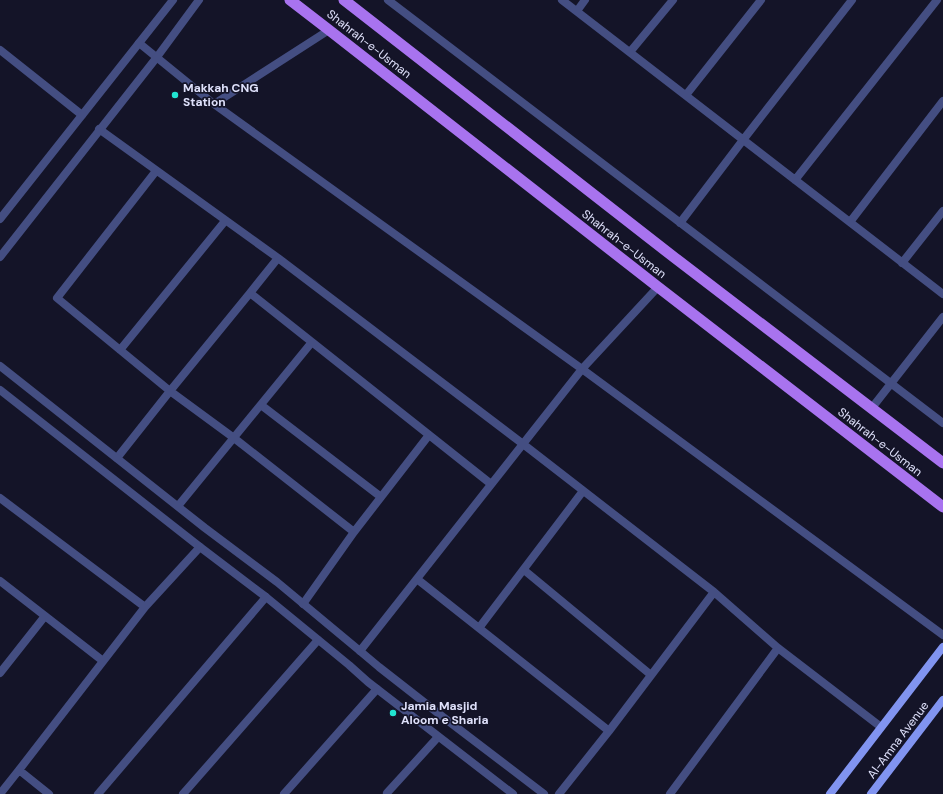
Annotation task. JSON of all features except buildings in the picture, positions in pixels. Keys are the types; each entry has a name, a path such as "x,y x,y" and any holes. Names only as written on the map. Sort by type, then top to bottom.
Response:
{"main road":[{"name":"Shahrah-e-Usman","path":"290,0 658,288 943,507"},
{"name":"Shahrah-e-Usman","path":"344,0 675,258 943,463"},
{"path":"830,794 943,647"},
{"name":"Al-Amna Avenue","path":"871,794 943,700"}],"street":[{"path":"0,219 173,0"},
{"path":"0,257 157,57 199,0"},
{"path":"388,0 943,423"},
{"path":"562,0 943,294"},
{"path":"576,11 585,0"},
{"path":"630,52 673,0"},
{"path":"686,96 761,0"},
{"path":"680,223 852,0"},
{"path":"795,180 937,0"},
{"path":"214,104 329,30"},
{"path":"139,43 214,104 582,369 943,635"},
{"path":"0,50 82,114"},
{"path":"850,222 943,101"},
{"path":"99,129 278,258 523,444 714,592 778,648 881,727"},
{"path":"156,171 57,298 170,391 234,438 354,532"},
{"path":"902,263 943,211"},
{"path":"120,350 225,221"},
{"path":"117,458 278,258"},
{"path":"360,651 582,369 658,288"},
{"path":"250,293 492,484"},
{"path":"871,408 943,317"},
{"path":"178,506 312,342"},
{"path":"0,366 205,528 277,582 442,717 544,794"},
{"path":"0,390 266,597 377,690 513,794"},
{"path":"261,405 381,497"},
{"path":"303,604 354,532 429,435"},
{"path":"479,628 583,491"},
{"path":"0,498 145,607"},
{"path":"0,794 145,607 200,547"},
{"path":"524,570 651,675"},
{"path":"417,579 609,731"},
{"path":"0,581 103,661"},
{"path":"559,794 609,731 714,592"},
{"path":"98,794 266,597"},
{"path":"0,673 45,616"},
{"path":"183,794 318,640"},
{"path":"670,794 778,648"},
{"path":"284,794 377,690"},
{"path":"387,794 438,737"},
{"path":"19,770 49,794"}],"place":[{"name":"Makkah CNG Station","path":"175,95"},
{"name":"Jamia Masjid Aloom e Sharia","path":"393,713"}]}
